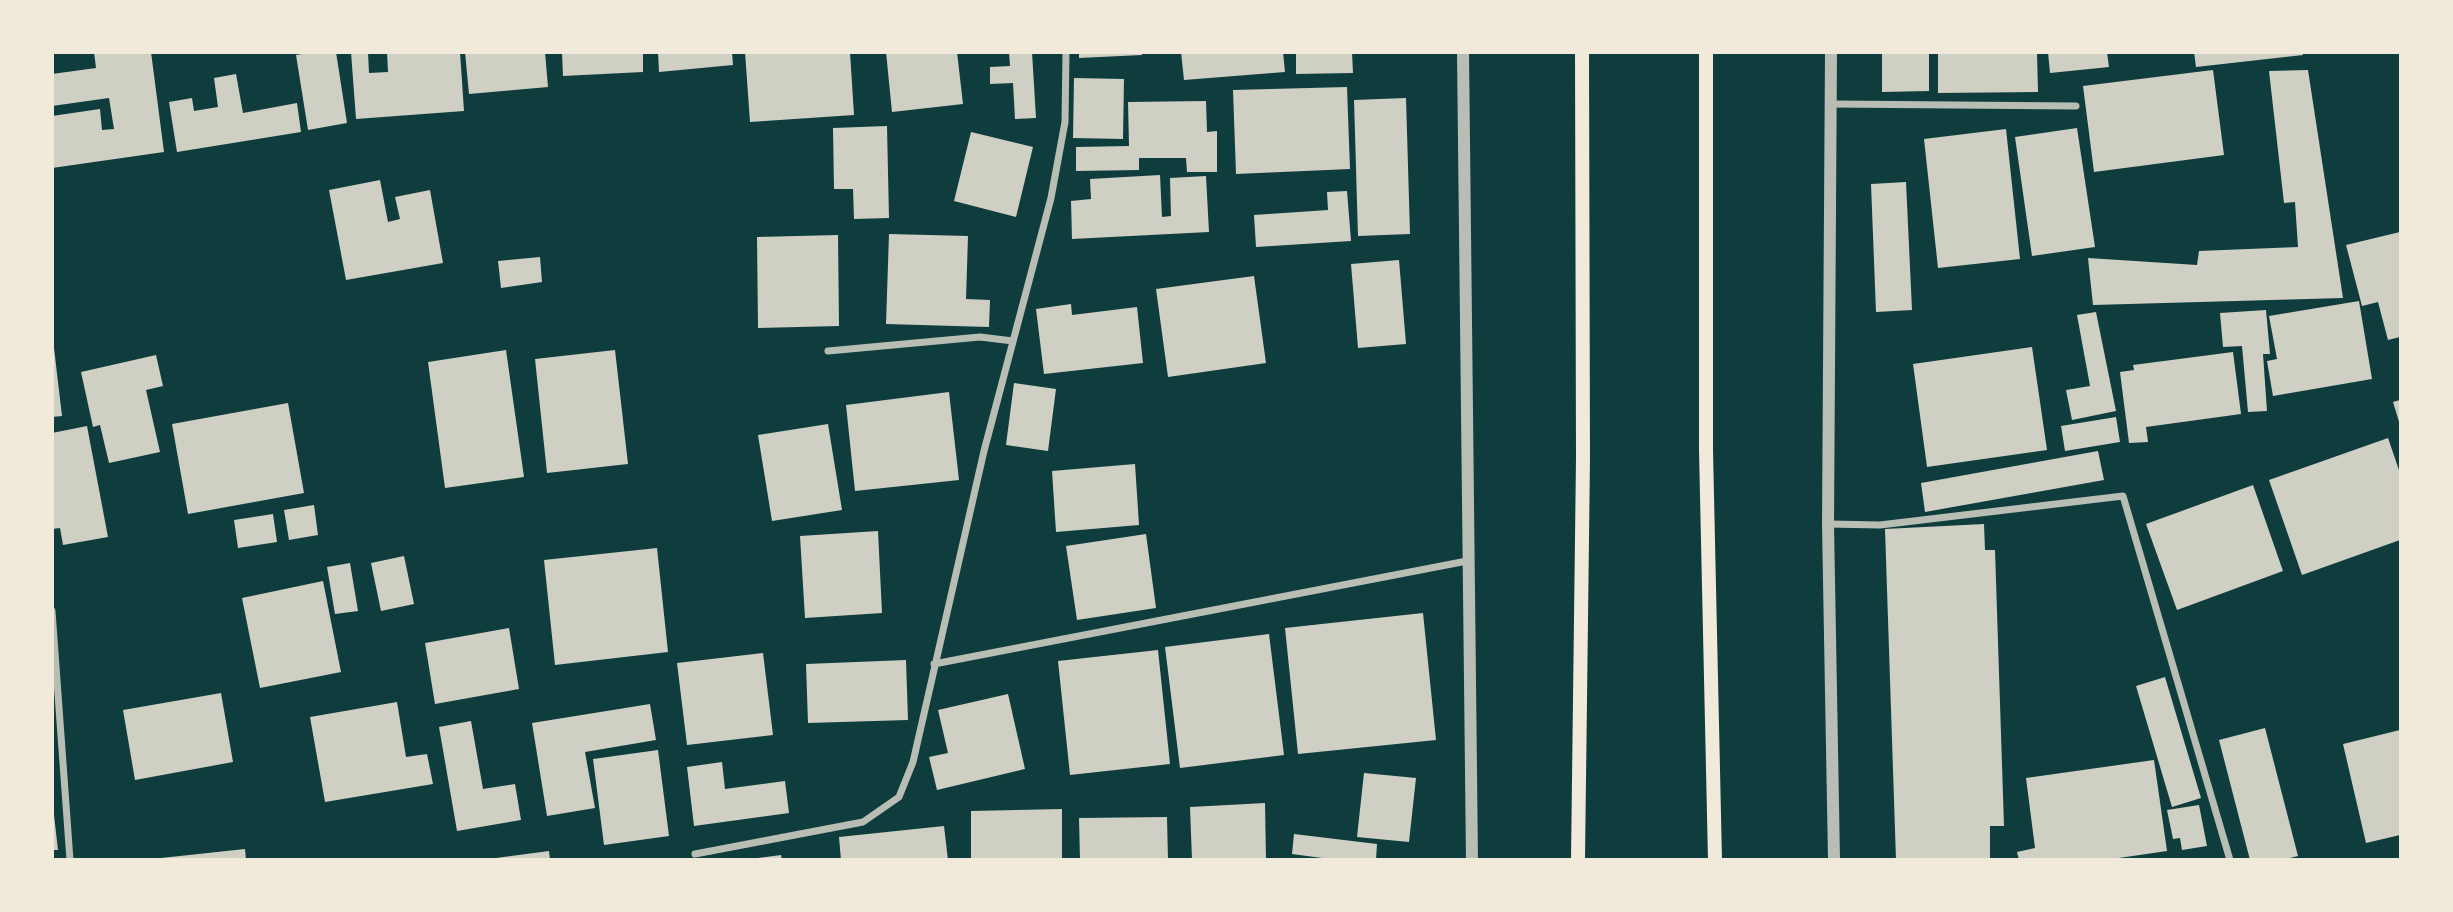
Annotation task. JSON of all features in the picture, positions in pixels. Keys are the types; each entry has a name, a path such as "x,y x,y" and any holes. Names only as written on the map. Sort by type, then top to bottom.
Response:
{"main road":[{"path":"1578,859 1583,458 1582,52"},
{"path":"1706,52 1706,450 1715,859"}],"street":[{"path":"695,854 863,822 899,797 913,762 984,451 1051,198 1065,122 1066,52"},
{"path":"1462,52 1472,859"},
{"path":"1831,52 1828,524 1834,859"},
{"path":"1832,104 2076,106"},
{"path":"828,351 980,337 1013,341"},
{"path":"1828,524 1880,525 2123,496 2230,859"},
{"path":"934,664 1467,561"},
{"path":"52,611 70,859"}],"building":[{"path":"94,52 151,52 164,152 52,168 52,116 100,109 102,130 114,129 109,98 52,106 52,74 96,68"},
{"path":"336,52 347,123 308,130 296,55"},
{"path":"351,52 368,52 369,73 388,72 387,52 460,52 464,111 356,119"},
{"path":"465,52 545,52 548,87 469,94"},
{"path":"562,52 643,52 643,72 563,76"},
{"path":"658,52 732,52 733,65 659,72"},
{"path":"745,52 850,52 854,115 750,122"},
{"path":"886,52 957,52 963,104 892,112"},
{"path":"1009,52 1032,52 1036,118 1015,119 1013,83 990,84 990,67 1010,66"},
{"path":"1079,52 1142,52 1142,55 1079,58"},
{"path":"1181,52 1283,52 1285,72 1184,80"},
{"path":"1296,52 1352,52 1353,73 1296,74"},
{"path":"1882,52 1929,52 1929,91 1882,92"},
{"path":"1938,52 2037,52 2038,92 1938,93"},
{"path":"2048,52 2107,52 2109,67 2050,73"},
{"path":"2194,52 2302,52 2303,55 2196,67"},
{"path":"2213,70 2224,155 2094,172 2083,86"},
{"path":"2308,70 2343,298 2093,305 2088,258 2197,265 2199,251 2298,247 2295,202 2284,203 2269,71"},
{"path":"236,74 243,113 297,103 301,132 177,152 169,102 192,98 194,111 218,107 214,78"},
{"path":"1074,78 1124,79 1123,139 1073,138"},
{"path":"1347,87 1350,169 1236,174 1233,90"},
{"path":"1406,98 1410,234 1358,236 1354,100"},
{"path":"1206,101 1207,132 1217,131 1217,172 1187,172 1186,158 1139,158 1139,170 1076,171 1076,147 1129,146 1128,102"},
{"path":"887,126 889,218 854,219 853,189 834,189 833,128"},
{"path":"2077,128 2095,247 2032,256 2015,137"},
{"path":"2006,129 2020,259 1938,268 1924,139"},
{"path":"971,132 1033,147 1016,217 954,201"},
{"path":"1160,175 1162,217 1171,216 1170,178 1206,176 1209,232 1072,239 1071,201 1091,199 1090,179"},
{"path":"380,180 388,222 400,219 395,197 430,190 443,263 346,280 329,190"},
{"path":"1906,182 1912,310 1876,312 1871,184"},
{"path":"1347,191 1351,241 1256,247 1254,215 1328,210 1327,192"},
{"path":"2400,232 2400,337 2388,340 2378,302 2362,306 2346,245"},
{"path":"889,234 968,236 966,299 990,300 989,327 886,324"},
{"path":"838,235 839,326 758,328 757,237"},
{"path":"540,257 542,282 501,288 498,261"},
{"path":"1399,260 1406,344 1358,348 1351,264"},
{"path":"1254,276 1266,363 1168,377 1156,289"},
{"path":"2359,301 2372,379 2273,396 2267,361 2277,359 2269,316"},
{"path":"1071,304 1072,315 1137,307 1143,363 1044,374 1036,309"},
{"path":"2266,310 2270,354 2263,354 2267,411 2248,412 2242,346 2223,347 2220,313"},
{"path":"2096,312 2116,411 2072,420 2066,390 2090,386 2077,315"},
{"path":"2032,347 2047,450 1927,467 1913,364"},
{"path":"52,348 62,416 52,417"},
{"path":"506,350 524,477 445,488 428,362"},
{"path":"615,350 628,464 547,473 535,359"},
{"path":"2233,352 2241,414 2146,427 2148,442 2129,443 2120,372 2134,370 2133,365"},
{"path":"156,355 163,386 146,390 160,452 109,463 100,425 93,427 81,372"},
{"path":"1014,383 1056,389 1048,451 1006,445"},
{"path":"949,392 959,480 855,491 846,405"},
{"path":"2400,400 2400,425 2393,402"},
{"path":"288,403 304,493 188,514 172,424"},
{"path":"2116,417 2120,442 2065,451 2061,426"},
{"path":"828,424 842,510 772,521 758,435"},
{"path":"87,426 108,537 63,545 60,528 52,529 52,433"},
{"path":"2388,438 2400,473 2400,540 2302,575 2269,480"},
{"path":"2098,451 2104,480 1925,512 1921,483"},
{"path":"1135,464 1139,525 1056,532 1052,471"},
{"path":"2253,485 2283,571 2177,610 2146,524"},
{"path":"314,505 318,535 289,540 284,510"},
{"path":"273,514 277,542 238,548 234,520"},
{"path":"1984,524 1985,550 1995,550 2004,826 1990,826 1990,860 1896,860 1885,529"},
{"path":"878,531 882,613 805,618 800,536"},
{"path":"1146,534 1156,608 1077,620 1066,546"},
{"path":"657,548 668,652 555,665 544,560"},
{"path":"404,556 414,604 381,611 371,563"},
{"path":"350,563 358,611 335,614 327,567"},
{"path":"323,581 341,672 260,688 242,598"},
{"path":"1423,613 1436,740 1298,754 1285,628"},
{"path":"509,628 519,689 435,704 425,643"},
{"path":"1269,634 1284,755 1180,768 1165,647"},
{"path":"1158,650 1170,764 1070,775 1058,661"},
{"path":"763,653 773,735 687,745 677,663"},
{"path":"906,660 908,720 808,723 806,664"},
{"path":"2165,677 2201,798 2172,807 2136,686"},
{"path":"221,693 233,762 135,780 123,710"},
{"path":"1008,694 1025,769 937,790 929,757 948,753 938,710"},
{"path":"397,702 406,757 427,754 433,784 325,802 310,717"},
{"path":"650,704 656,740 585,752 595,808 547,816 532,723"},
{"path":"471,721 483,789 515,784 521,820 457,831 439,727"},
{"path":"2265,728 2298,856 2282,860 2250,860 2219,740"},
{"path":"2400,730 2400,835 2366,843 2343,744"},
{"path":"658,750 669,836 604,845 593,759"},
{"path":"2154,760 2167,851 2105,860 2019,860 2017,852 2035,848 2026,778"},
{"path":"722,762 725,789 785,781 789,813 694,826 687,767"},
{"path":"1364,773 1416,778 1409,842 1357,837"},
{"path":"1265,803 1266,860 1192,860 1190,807"},
{"path":"2199,805 2207,846 2182,850 2180,838 2173,839 2167,810"},
{"path":"1062,809 1062,860 971,860 971,811"},
{"path":"54,815 58,850 52,850"},
{"path":"1167,817 1168,860 1080,860 1079,818"},
{"path":"944,826 948,860 841,860 839,837"},
{"path":"1294,834 1377,844 1376,860 1337,860 1292,854"},
{"path":"245,849 246,860 161,858"},
{"path":"549,851 550,860 496,858"},
{"path":"781,855 782,860 758,860 758,858"}]}
